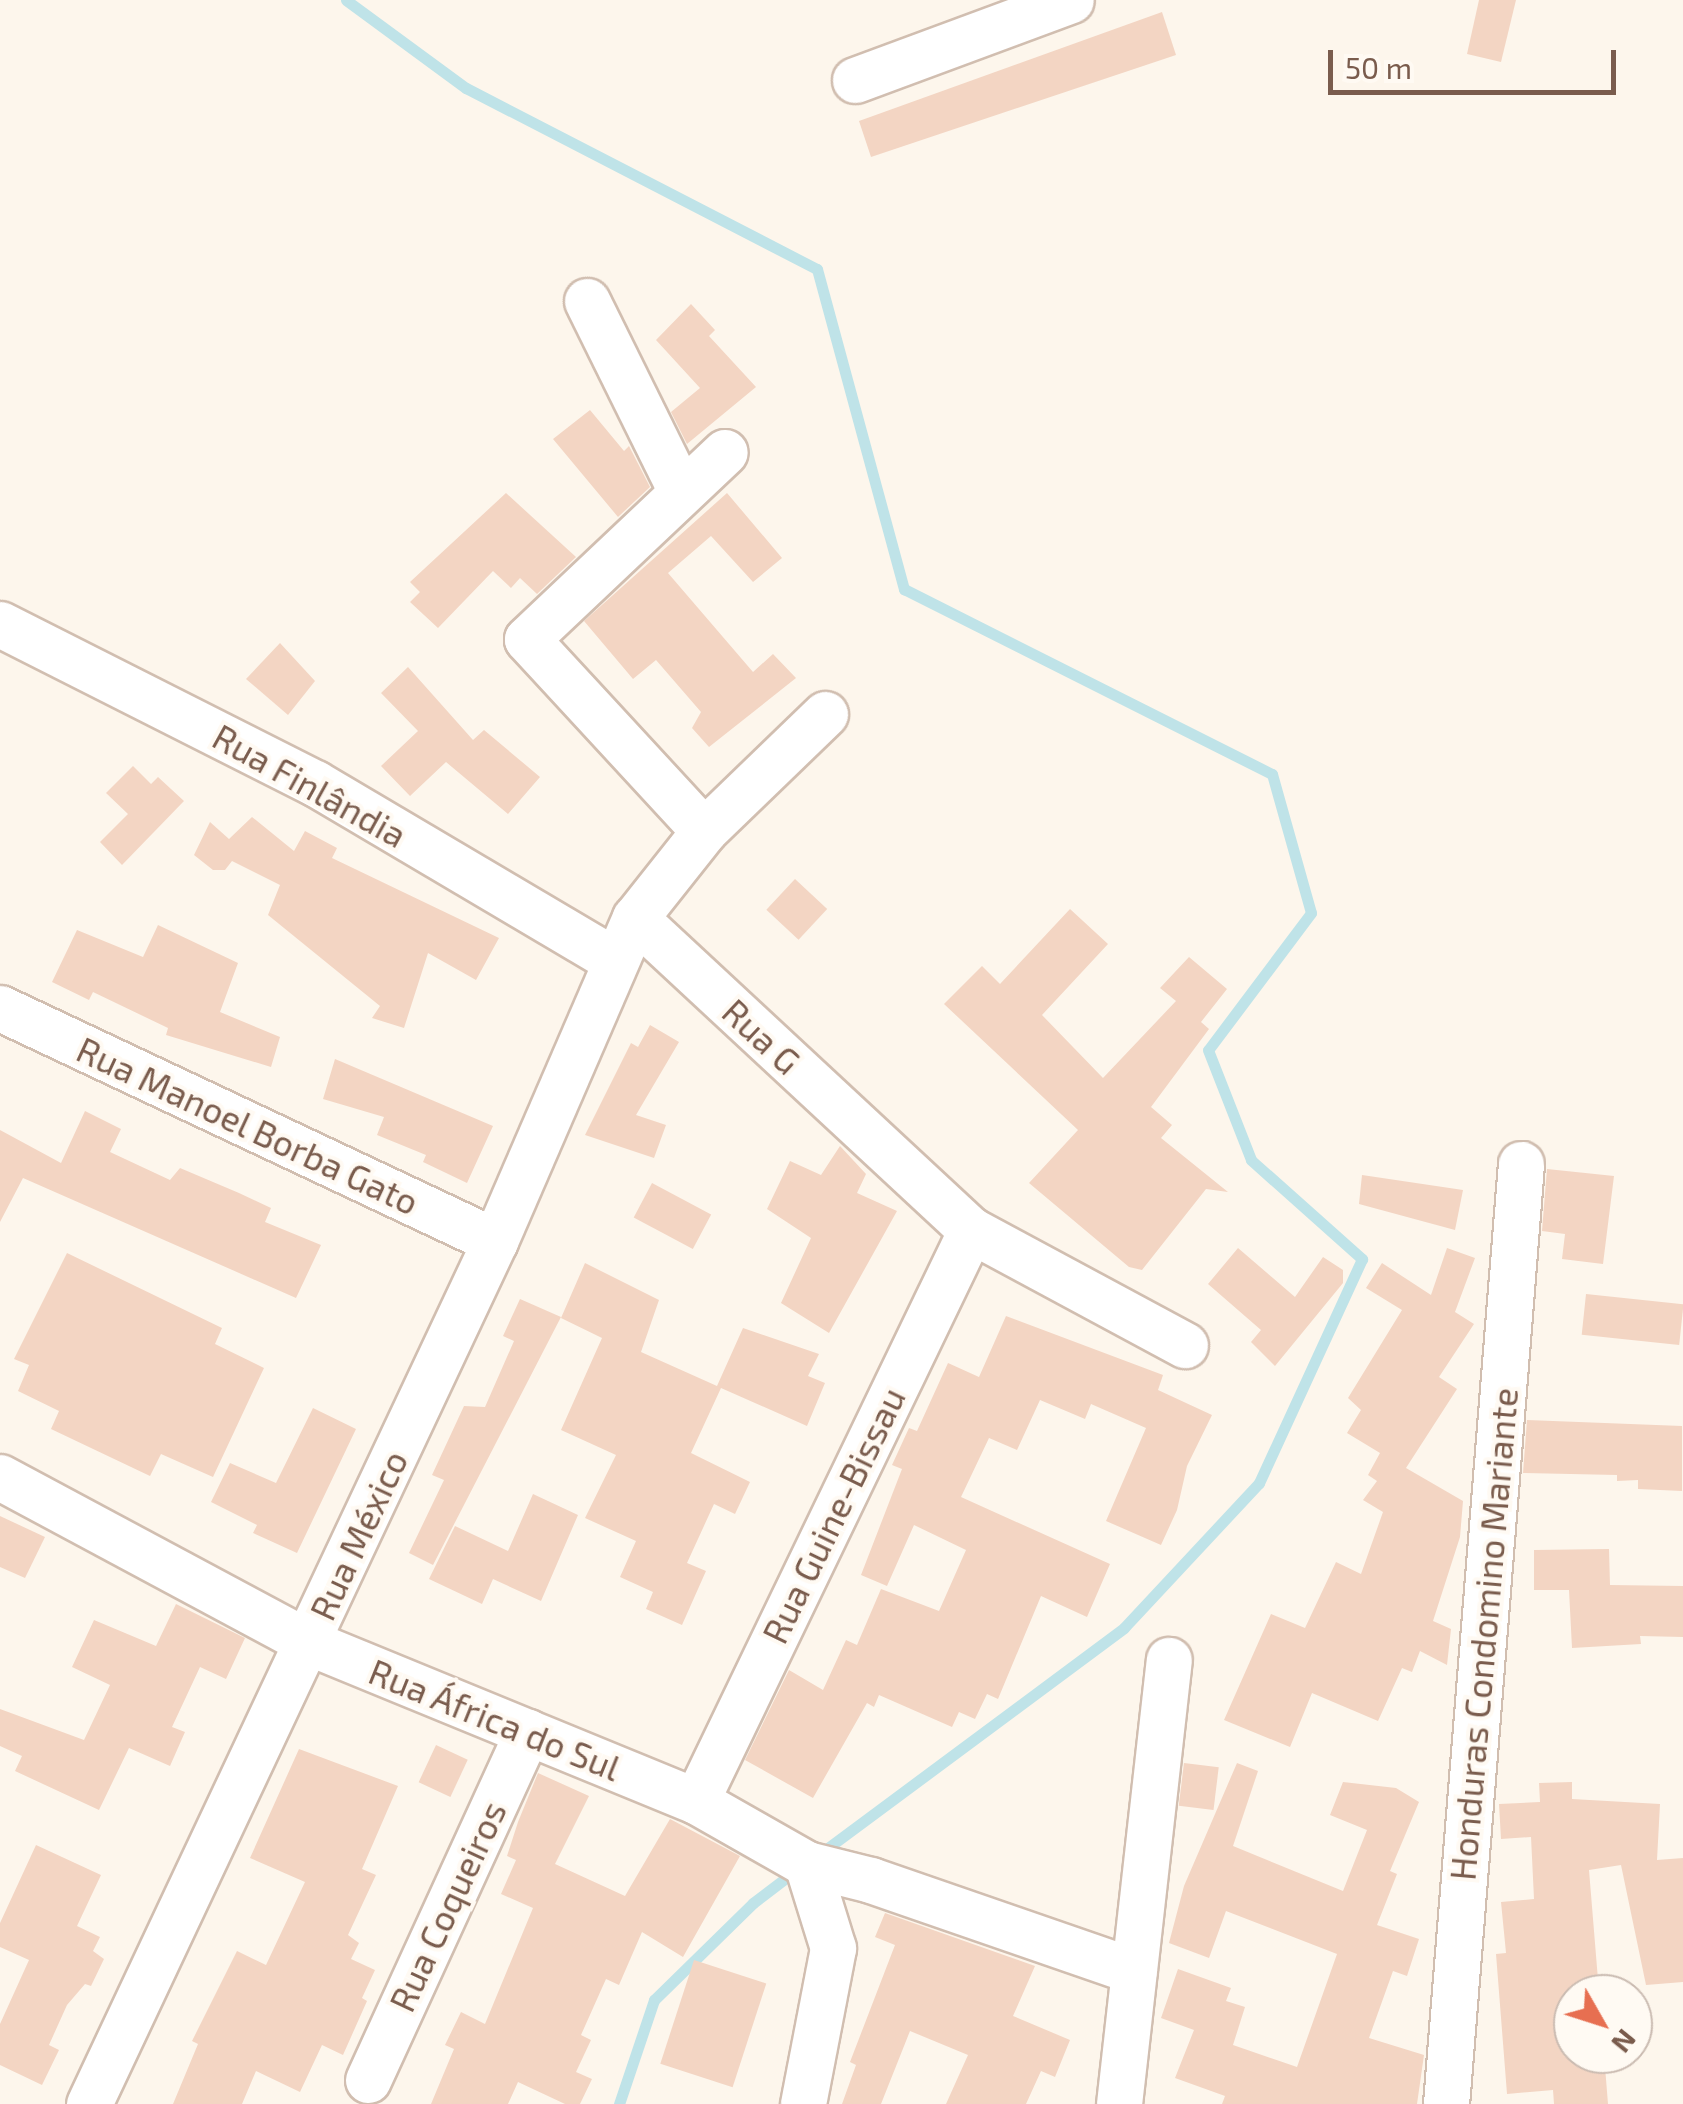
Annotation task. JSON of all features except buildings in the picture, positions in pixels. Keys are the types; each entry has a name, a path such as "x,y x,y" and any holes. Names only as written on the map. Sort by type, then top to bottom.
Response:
{"street":[{"path":"855,80 1071,0"},
{"path":"587,301 680,489"},
{"path":"704,831 527,638 680,489 725,452"},
{"name":"Rua Finlândia","path":"0,624 315,783 614,960"},
{"path":"635,918 704,831 825,714"},
{"name":"Rua México","path":"89,2104 495,1241 635,918"},
{"name":"Rua G","path":"635,918 971,1230 1185,1345"},
{"name":"Rua Manoel Borba Gato","path":"0,1008 495,1241"},
{"name":"Honduras Condomino Mariante","path":"1446,2104 1520,1164"},
{"name":"Rua Guine-Bissau","path":"696,1800 971,1230"},
{"name":"Rua África do Sul","path":"0,1478 308,1642 696,1800 806,1864 872,1880 1134,1971"},
{"path":"1119,2104 1169,1660"},
{"name":"Rua Coqueiros","path":"368,2080 527,1732"},
{"path":"803,2104 833,1948 806,1864"}],"waterway":[{"path":"346,0 466,88 817,269 904,589 1272,774 1311,913 1208,1050 1251,1160 1362,1259 1259,1483 1124,1628 818,1855"},
{"path":"619,2104 654,2000 753,1903 795,1871"}]}
